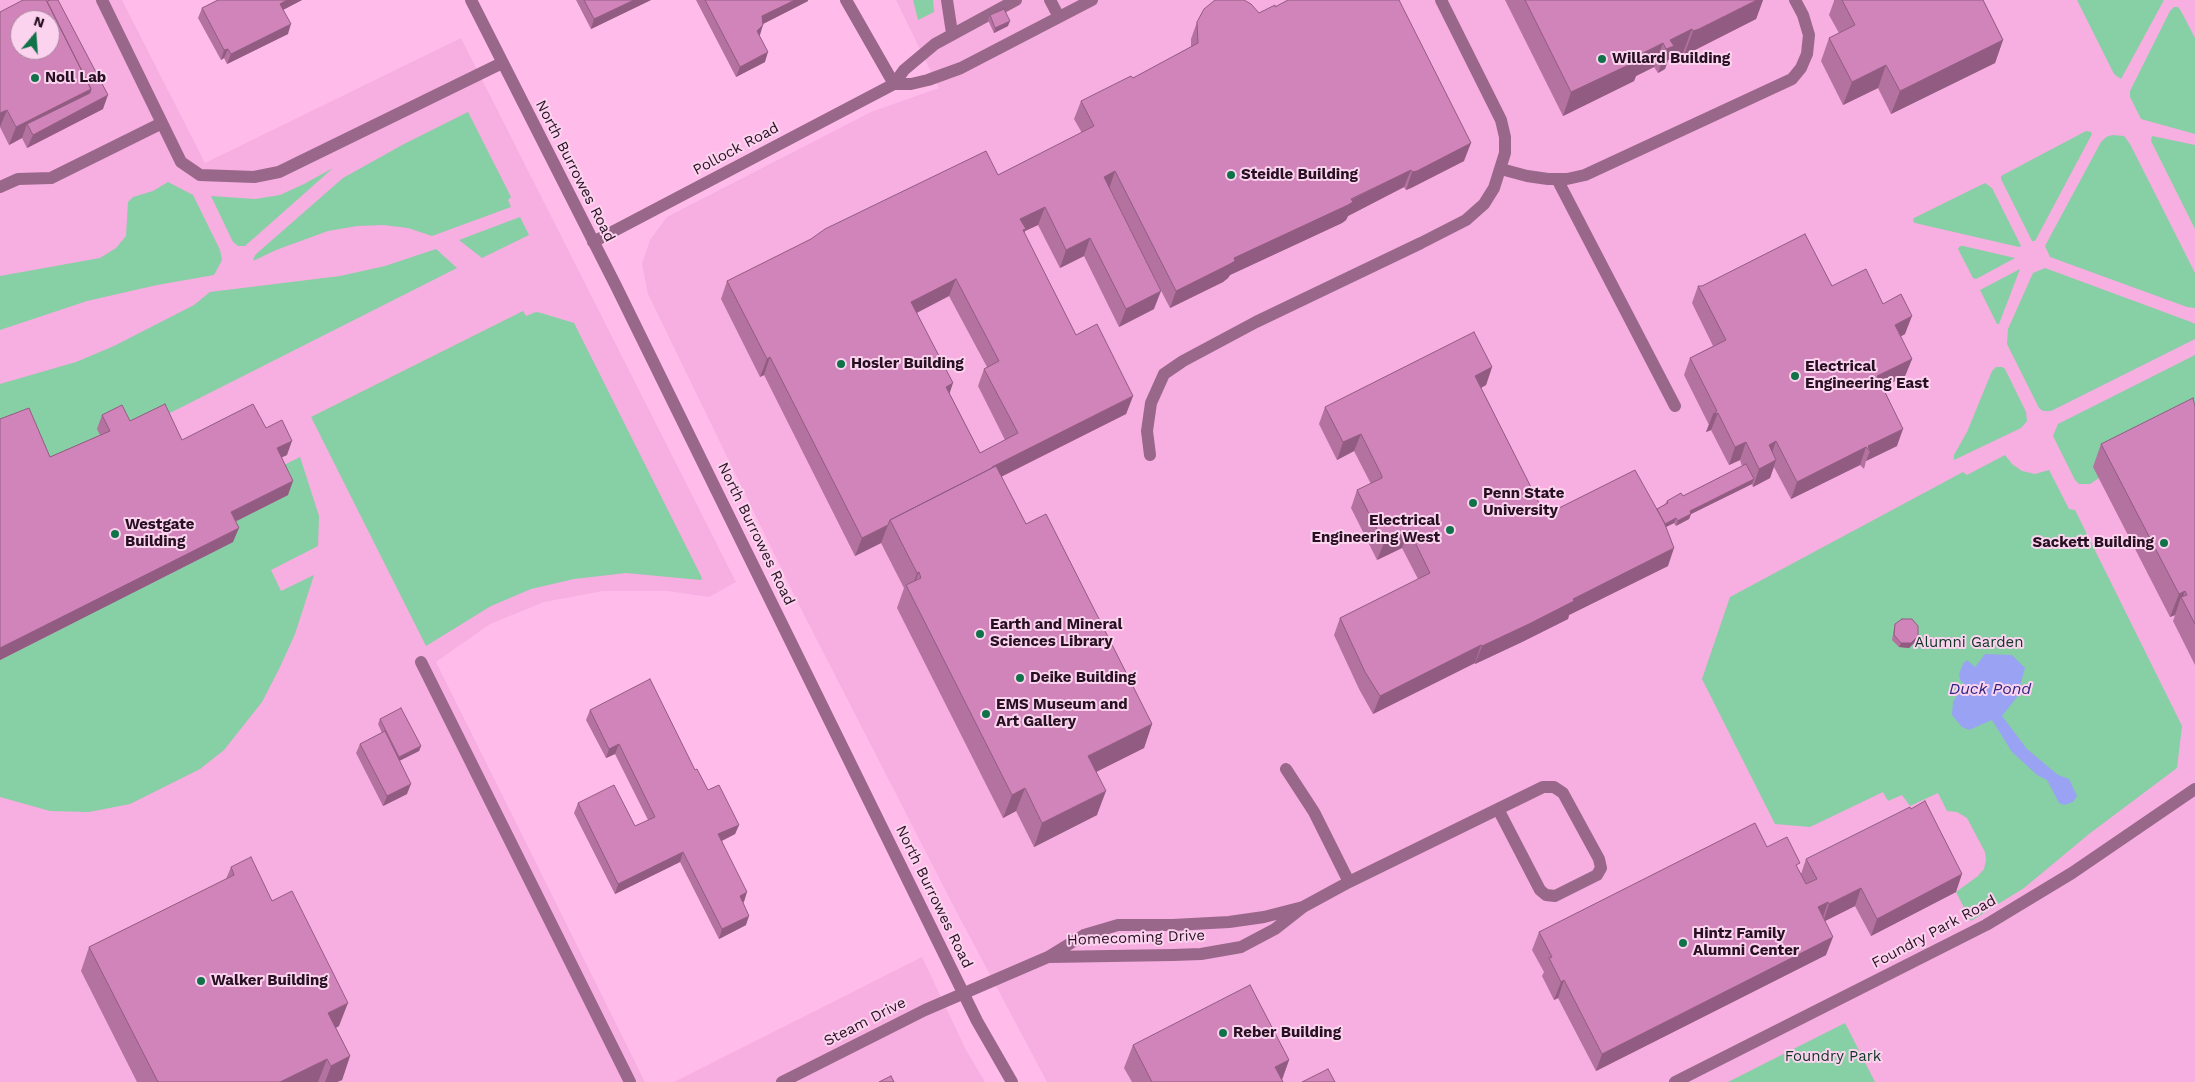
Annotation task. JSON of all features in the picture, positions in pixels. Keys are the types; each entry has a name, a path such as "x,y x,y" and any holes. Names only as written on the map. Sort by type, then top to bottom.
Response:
{"street":[{"path":"102,0 181,162 200,176 254,177 279,172 502,63"},
{"name":"North Burrowes Road","path":"471,0 594,242 963,993 1012,1082"},
{"path":"846,0 894,84"},
{"path":"947,0 952,33"},
{"name":"Pollock Road","path":"594,242 894,84 911,63 934,44 1016,0"},
{"path":"1050,0 1059,17"},
{"name":"Pollock Road","path":"894,84 910,84 928,80 961,68 1092,0"},
{"path":"1150,455 1146,432 1151,403 1164,374 1183,361 1256,322 1466,220 1484,204 1494,188 1501,169 1505,153 1505,137 1501,120 1441,0"},
{"path":"1501,169 1526,176 1557,179 1585,175 1792,79 1801,68 1807,54 1809,35 1803,15 1795,0"},
{"path":"0,187 18,179 51,178 162,123"},
{"path":"1557,179 1675,406"},
{"path":"421,662 630,1082"},
{"path":"1286,769 1314,812 1349,882"},
{"name":"Homecoming Drive","path":"1048,957 1201,954 1241,947 1275,929 1303,907 1349,882 1498,809 1544,787 1554,787 1563,793 1599,859 1601,868 1597,875 1555,896 1546,895 1540,890 1498,809"},
{"name":"Foundry Park Road","path":"1675,1082 1986,925 2072,873 2195,788"},
{"name":"Homecoming Drive","path":"963,993 1048,957 1084,935 1118,925 1229,922 1264,917 1303,907"},
{"name":"Steam Drive","path":"782,1082 925,1010 963,993"}],"shaded area":[{"path":"0,0 122,0 205,163 461,38 736,582 709,597 668,591 603,591 544,602 490,624 436,662 645,1082 0,1082"},
{"name":"Penn State University","path":"896,0 2195,0 2195,1082 1047,1082 954,907 799,605 648,294 642,264 650,240 667,217 871,112 939,88"},
{"path":"922,957 966,1050 985,1082 674,1082"}],"green space":[{"path":"913,0 933,0 934,12 918,20"},
{"path":"2077,0 2164,0 2121,79 2114,74"},
{"path":"2174,7 2178,7 2181,11 2195,38 2195,134 2141,119 2130,97 2130,91 2170,11"},
{"path":"468,112 511,197 508,200 511,207 432,236 408,228 383,225 357,226 328,231 276,250 253,261 255,255 343,178 404,144"},
{"path":"2086,131 2092,134 2035,241 2032,241 2001,176"},
{"path":"2112,135 2124,136 2130,144 2195,273 2195,308 2187,307 2050,257 2045,246 2101,142 2106,137"},
{"path":"2152,136 2195,145 2195,229 2151,141"},
{"path":"333,168 245,246 238,246 233,242 211,196 255,199 280,195"},
{"path":"168,182 193,195 220,250 222,260 214,275 157,285 87,301 0,330 0,276 100,258 116,248 126,236 128,202 133,197 153,191"},
{"path":"1985,183 1992,188 2021,246 1913,221 1914,218"},
{"path":"520,217 529,235 482,258 459,240"},
{"path":"1960,246 2015,258 1976,279 1973,278 1958,249"},
{"path":"436,249 457,268 160,418 45,471 0,431 0,384 76,362 114,346 194,305 210,292 340,276 385,266"},
{"path":"2045,268 2191,322 2195,324 2195,339 2051,411 2043,411 2039,408 2007,344 2008,329 2033,273"},
{"path":"2020,269 1999,324 1997,324 1980,290"},
{"path":"523,311 526,316 536,312 574,323 702,578 701,580 626,573 574,579 531,589 491,606 426,646 311,417"},
{"path":"2195,355 2195,446 2099,478 2090,484 2079,484 2075,480 2053,436 2058,424"},
{"path":"1996,367 2005,369 2026,412 2027,421 2021,428 1954,460 1954,455 1967,432 1992,371"},
{"name":"Alumni Garden","path":"2005,455 2012,464 2022,471 2035,474 2049,470 2069,509 2075,510 2182,726 2177,768 2089,834 2024,888 1971,921 1956,892 1978,876 1984,869 1986,860 1985,852 1967,818 1957,812 1947,811 1938,793 1910,806 1902,795 1888,801 1883,792 1810,827 1775,824 1702,679 1730,597 1963,472 1967,475"},
{"path":"300,457 319,516 318,546 271,570 281,591 314,575 295,634 262,702 224,750 200,769 130,804 89,812 50,811 0,797 0,659 226,526 282,466"},
{"name":"Foundry Park","path":"1845,1023 1875,1082 1728,1082"}],"water":[{"name":"Duck Pond","path":"1985,654 2012,655 2025,668 2017,697 2002,716 2027,749 2058,775 2069,779 2077,796 2073,802 2064,805 2059,803 2047,780 2037,775 2012,752 1992,720 1969,730 1962,727 1952,715 1953,702 1964,684 1960,680 1959,674 1963,664 1967,660 1975,667"}],"building":[{"name":"Noll Lab","path":"23,0 46,0 51,10 10,10 10,60 60,60 60,28 91,89 16,127 7,110 0,113 0,12"},
{"path":"58,0 108,95 33,135 27,124 90,93 91,89 60,27 60,10 52,10 47,1"},
{"path":"218,0 287,0 280,4 291,24 231,54 228,49 224,50 202,8"},
{"path":"584,0 634,0 594,19"},
{"path":"705,0 795,0 762,16 763,25 757,31 768,52 740,67"},
{"path":"1215,0 1244,0 1251,4 1259,13 1288,0 1399,0 1471,143 1417,171 1412,172 1411,170 1351,199 1353,202 1348,205 1234,258 1235,261 1230,264 1176,291 1115,171 1104,177 1161,291 1126,309 1090,238 1066,250 1045,207 1020,219 1026,229 1023,230 1076,335 1097,324 1133,396 890,520 888,525 862,538 770,357 767,359 727,281 811,239 825,229 986,151 998,175 1094,126 1081,101 1131,76 1133,78 1198,43 1197,22 1204,9","holes":["956,279 999,361 984,369 1018,433 980,453 946,387 953,383 911,302"]},
{"name":"Willard Building","path":"1525,0 1757,0 1699,29 1693,31 1692,29 1670,40 1674,46 1666,49 1663,43 1641,54 1642,57 1637,61 1571,92"},
{"path":"1842,0 1983,0 2003,40 1900,91 1886,65 1852,82 1829,38 1855,25"},
{"path":"1004,9 1010,21 995,28 990,15"},
{"name":"Electrical Engineering East","path":"1805,234 1832,286 1866,269 1883,304 1901,294 1912,316 1895,325 1912,359 1877,376 1903,429 1868,446 1870,451 1866,447 1797,482 1776,441 1769,445 1776,460 1759,469 1746,442 1735,447 1718,413 1713,414 1717,411 1690,358 1726,340 1698,286 1702,286"},
{"name":"Electrical Engineering West","path":"1474,332 1492,367 1475,376 1545,515 1635,470 1664,522 1674,548 1573,599 1574,601 1529,624 1481,645 1380,696 1365,672 1340,618 1430,573 1409,530 1384,543 1357,490 1382,478 1382,476 1361,434 1343,442 1325,407"},
{"name":"Sackett Building","path":"2193,398 2195,406 2195,624 2181,597 2187,595 2185,591 2179,594 2101,444"},
{"name":"Westgate Building","path":"165,404 182,440 253,404 266,428 282,420 292,441 277,448 293,481 231,512 239,528 0,648 0,419 29,408 50,457 110,431 102,415 122,405 130,421"},
{"path":"1746,464 1754,479 1690,511 1691,514 1678,521 1676,518 1665,524 1657,509 1668,503 1667,501 1681,493 1683,496"},
{"name":"Deike Building","path":"996,466 1026,524 1046,514 1152,724 1088,756 1106,791 1042,823 1025,788 1012,795 906,585 921,578 890,520"},
{"path":"1902,619 1912,619 1918,626 1918,636 1911,643 1901,643 1894,635 1895,624"},
{"path":"650,679 695,770 697,769 708,790 719,785 739,825 718,834 747,892 740,896 749,916 722,929 683,852 618,884 578,803 614,785 635,826 655,817 619,744 609,749 590,710"},
{"path":"401,708 421,746 399,757 380,719"},
{"path":"385,731 411,784 387,796 360,744"},
{"name":"Hintz Family Alumni Center","path":"1925,801 1962,874 1877,919 1861,888 1829,904 1828,902 1818,907 1833,937 1602,1054 1564,980 1561,982 1549,958 1552,957 1539,932 1755,823 1767,847 1787,837 1800,863 1796,865 1806,884 1817,879 1806,859"},
{"name":"Walker Building","path":"251,857 272,901 292,891 348,1003 328,1013 350,1056 331,1066 327,1059 280,1082 158,1082 89,947 234,875 231,867"},
{"name":"Reber Building","path":"1250,985 1289,1060 1275,1067 1283,1082 1152,1082 1133,1045"},
{"path":"1328,1069 1335,1082 1302,1082"},
{"path":"891,1076 894,1082 879,1082"}],"place":[{"name":"Willard Building","path":"1602,59"},
{"name":"Noll Lab","path":"35,78"},
{"name":"Steidle Building","path":"1231,175"},
{"name":"Hosler Building","path":"841,364"},
{"name":"Electrical Engineering East","path":"1795,376"},
{"name":"Penn State University","path":"1473,503"},
{"name":"Electrical Engineering West","path":"1450,530"},
{"name":"Westgate Building","path":"115,534"},
{"name":"Sackett Building","path":"2164,543"},
{"name":"Earth and Mineral Sciences Library","path":"980,634"},
{"name":"Deike Building","path":"1020,678"},
{"name":"EMS Museum and Art Gallery","path":"986,714"},
{"name":"Hintz Family Alumni Center","path":"1683,943"},
{"name":"Walker Building","path":"201,981"},
{"name":"Reber Building","path":"1223,1033"}]}
